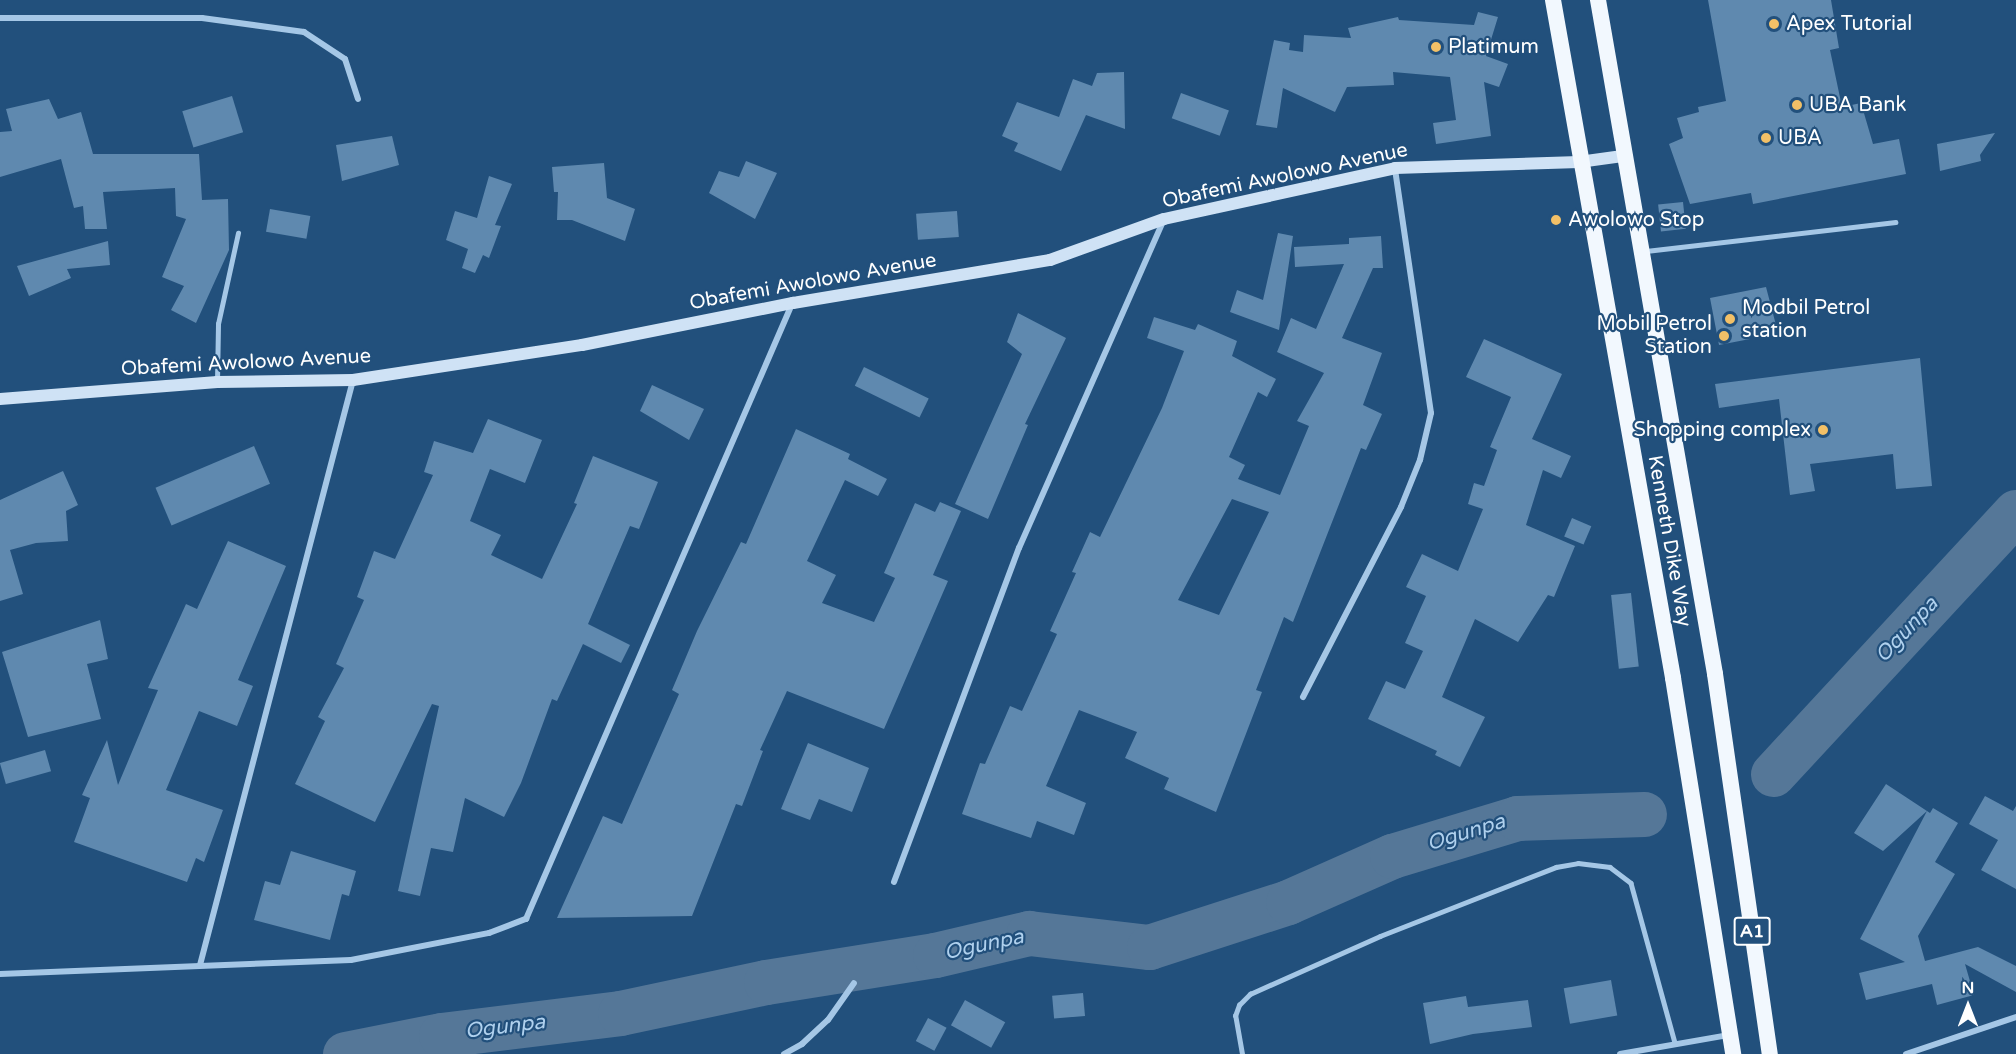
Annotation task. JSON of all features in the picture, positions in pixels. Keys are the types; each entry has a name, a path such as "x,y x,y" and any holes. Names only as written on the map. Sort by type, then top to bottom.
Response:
{"highway":[{"name":"Kenneth Dike Way","path":"1553,0 1579,162 1673,678 1692,812 1733,1054"},
{"name":"Kenneth Dike Way","path":"1598,0 1623,156 1715,674 1732,808 1770,1054"}],"main road":[{"name":"Obafemi Awolowo Avenue","path":"0,399 217,382 353,380 582,345 793,303 1050,260 1164,219 1395,168 1579,162 1623,156"}],"street":[{"path":"0,18 202,18 304,32 345,59 358,99"},
{"path":"1303,697 1401,507 1420,460 1431,413 1395,168"},
{"path":"894,882 1019,548 1164,219"},
{"path":"0,974 351,960 489,933 526,919 793,303"},
{"path":"200,965 353,380"},
{"path":"784,1054 802,1044 828,1020 854,983"},
{"path":"1906,1054 2016,1017"},
{"path":"1620,1054 1730,1035"}],"lane":[{"path":"1640,252 1895,222"},
{"path":"217,382 218,324 238,233"},
{"path":"1242,1054 1235,1016 1239,1005 1250,994 1380,936 1556,867 1578,863 1610,867 1631,883 1675,1043"}],"building":[{"path":"1708,0 1831,0 1839,48 1830,50 1842,107 1861,103 1873,144 1899,139 1906,174 1753,204 1751,193 1690,204 1669,144 1683,138 1677,118 1699,112 1698,107 1726,101"},
{"path":"1478,12 1498,17 1486,56 1508,64 1499,87 1484,82 1491,136 1436,144 1433,123 1456,120 1450,77 1393,72 1394,85 1347,87 1335,112 1283,88 1277,128 1256,125 1274,40 1290,43 1289,50 1303,52 1304,35 1351,38 1348,28 1398,17 1399,20 1474,25"},
{"path":"1124,72 1125,129 1086,115 1061,171 1014,151 1018,143 1002,136 1017,102 1059,117 1073,79 1092,86 1097,73"},
{"path":"1181,93 1229,110 1220,136 1172,118"},
{"path":"232,96 243,132 193,148 182,111"},
{"path":"49,99 58,119 81,112 93,154 199,154 202,200 228,199 229,250 196,323 171,310 184,286 162,277 186,219 176,216 175,188 103,192 107,229 85,229 83,206 74,208 61,159 0,177 0,132 12,131 6,109"},
{"path":"1995,133 1980,155 1981,161 1940,171 1937,144"},
{"path":"392,136 399,165 342,181 336,145"},
{"path":"746,161 777,173 755,219 709,193 719,171 739,177"},
{"path":"604,163 607,198 635,209 625,241 572,220 557,220 558,192 554,192 552,167"},
{"path":"489,176 512,184 495,225 501,226 489,258 483,255 475,273 462,268 468,249 446,240 455,211 477,218"},
{"path":"1683,202 1686,229 1661,231 1658,205"},
{"path":"270,209 310,216 306,239 266,232"},
{"path":"957,211 959,237 918,240 916,214"},
{"path":"1278,233 1293,236 1279,330 1230,312 1237,290 1263,300"},
{"path":"1381,236 1383,268 1373,268 1342,338 1382,353 1363,405 1382,414 1366,450 1361,448 1293,622 1284,617 1256,690 1262,692 1216,812 1164,789 1169,778 1125,758 1137,732 1079,710 1046,786 1086,803 1074,835 1037,821 1031,838 962,814 980,763 985,764 1010,706 1022,711 1057,634 1050,631 1076,573 1072,572 1090,532 1100,537 1162,408 1184,351 1147,338 1154,317 1195,330 1198,324 1237,341 1232,356 1276,379 1267,397 1258,392 1229,457 1245,465 1238,479 1280,495 1309,426 1297,421 1324,373 1277,352 1291,318 1316,329 1344,264 1295,267 1294,247 1349,244 1349,238","holes":["1232,499 1269,512 1219,615 1178,600"]},
{"path":"108,241 110,265 67,269 71,278 29,296 17,266"},
{"path":"1766,287 1776,325 1749,332 1750,339 1719,345 1710,298"},
{"path":"1018,313 1066,338 1025,424 1028,425 988,519 955,504 1022,354 1007,342"},
{"path":"1484,339 1562,374 1532,439 1571,456 1561,478 1543,470 1526,525 1575,546 1554,597 1548,595 1518,642 1475,619 1442,697 1485,717 1460,767 1435,755 1437,751 1368,719 1386,681 1405,689 1423,651 1405,643 1426,596 1406,587 1422,554 1458,571 1483,509 1468,504 1474,483 1484,486 1497,450 1490,447 1511,397 1466,377"},
{"path":"1920,358 1932,486 1896,489 1893,454 1810,464 1815,491 1790,495 1779,399 1719,408 1715,384"},
{"path":"864,367 929,399 920,417 855,386"},
{"path":"652,385 704,409 689,440 640,411"},
{"path":"488,419 542,440 525,483 490,469 470,521 501,535 491,555 542,579 577,504 574,503 593,456 658,482 639,529 630,526 588,624 630,645 621,663 583,644 557,701 552,699 521,783 504,817 465,798 453,852 431,848 420,896 398,891 439,706 432,704 375,822 295,784 325,721 318,717 344,668 336,664 364,600 357,597 374,551 395,559 433,475 424,472 434,441 473,453"},
{"path":"796,429 850,454 848,459 887,479 878,496 845,480 807,561 836,575 822,603 874,622 895,578 884,573 915,503 935,512 940,502 961,511 933,575 948,581 884,729 787,691 760,750 763,751 742,806 736,804 692,916 557,918 603,816 622,824 679,694 672,690 697,631 741,542 746,544"},
{"path":"254,446 270,484 172,526 156,488"},
{"path":"63,471 78,505 66,511 68,541 36,543 10,550 23,594 0,601 0,500"},
{"path":"1572,518 1591,526 1584,545 1564,536"},
{"path":"228,541 286,566 238,680 253,686 237,726 199,711 166,790 223,810 204,862 196,858 187,882 74,842 90,798 82,795 107,740 118,785 158,690 148,688 186,604 197,609"},
{"path":"1631,593 1639,667 1619,669 1611,595"},
{"path":"100,620 108,659 87,664 101,719 28,737 2,652"},
{"path":"808,743 869,768 852,812 819,799 810,820 781,809"},
{"path":"45,750 51,771 6,784 0,763"},
{"path":"1886,784 1927,811 1883,851 1854,833"},
{"path":"1985,796 2013,811 2016,806 2016,889 1981,870 1998,840 1969,824"},
{"path":"1933,808 1958,823 1935,862 1955,874 1918,936 1925,961 1978,947 2016,966 2016,992 1965,964 1974,995 1937,1005 1932,984 1866,1000 1859,973 1905,962 1860,939 1927,811 1930,813"},
{"path":"291,851 356,871 349,896 342,894 330,940 254,920 265,881 280,885"},
{"path":"1611,980 1617,1015 1570,1024 1564,988"},
{"path":"1083,993 1085,1016 1054,1019 1052,996"},
{"path":"1466,996 1468,1007 1528,1000 1532,1027 1473,1034 1430,1044 1423,1003"},
{"path":"965,1000 1005,1022 991,1048 951,1025"},
{"path":"928,1018 947,1028 934,1051 916,1041"}],"waterway":[{"name":"Ogunpa","path":"1773,774 2016,512"},
{"name":"Ogunpa","path":"345,1054 441,1035 620,1013 766,982 935,955 1029,933 1149,947 1288,902 1392,856 1517,818 1644,814"}],"place":[{"name":"Apex Tutorial","path":"1774,24"},
{"name":"Platimum","path":"1436,47"},
{"name":"UBA Bank","path":"1797,105"},
{"name":"UBA","path":"1766,138"},
{"name":"Awolowo Stop","path":"1556,220"},
{"name":"Modbil Petrol station","path":"1730,319"},
{"name":"Mobil Petrol Station","path":"1724,336"},
{"name":"Shopping complex","path":"1823,430"}]}
